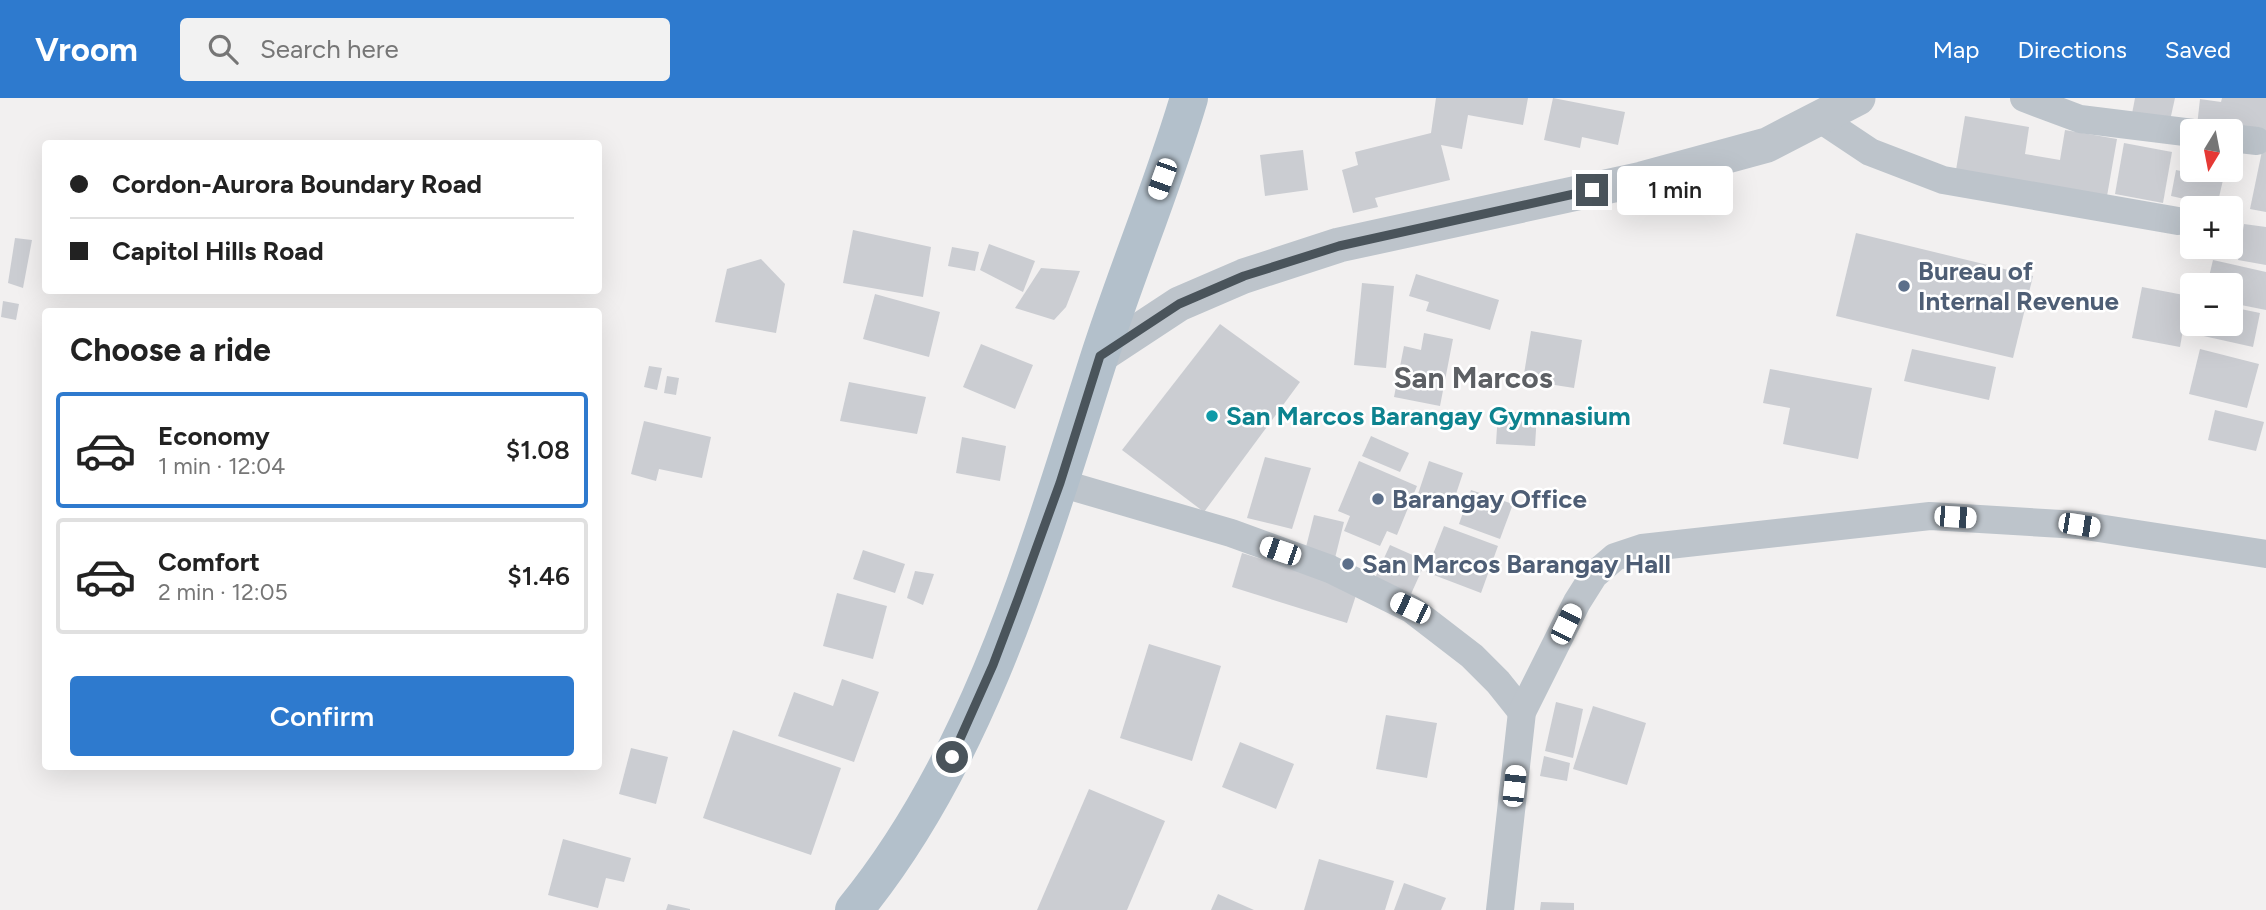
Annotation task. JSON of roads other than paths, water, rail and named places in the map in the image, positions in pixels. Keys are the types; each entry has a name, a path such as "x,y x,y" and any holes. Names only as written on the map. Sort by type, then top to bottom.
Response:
{"main road":[{"path":"854,910 903,844 962,738 993,665 1060,483 1100,356 1188,98"}],"street":[{"path":"1100,356 1179,304 1244,276 1339,246 1680,169 1767,145 1858,98"},
{"path":"2024,98 2080,119 2180,131"},
{"path":"1819,118 1870,152 1943,180 2178,221"},
{"path":"1060,483 1231,533 1330,569 1410,608 1472,656 1522,712"},
{"path":"1500,910 1522,712 1577,602 1594,575 1615,557 1642,548 1930,516 2079,525 2266,554"}],"place":[{"name":"Bureau of Internal Revenue","path":"1904,286"},
{"name":"San Marcos Barangay Gymnasium","path":"1212,416"},
{"name":"Barangay Office","path":"1378,499"},
{"name":"San Marcos Barangay Hall","path":"1348,564"}],"district":[{"name":"San Marcos","path":"1473,378"}]}
